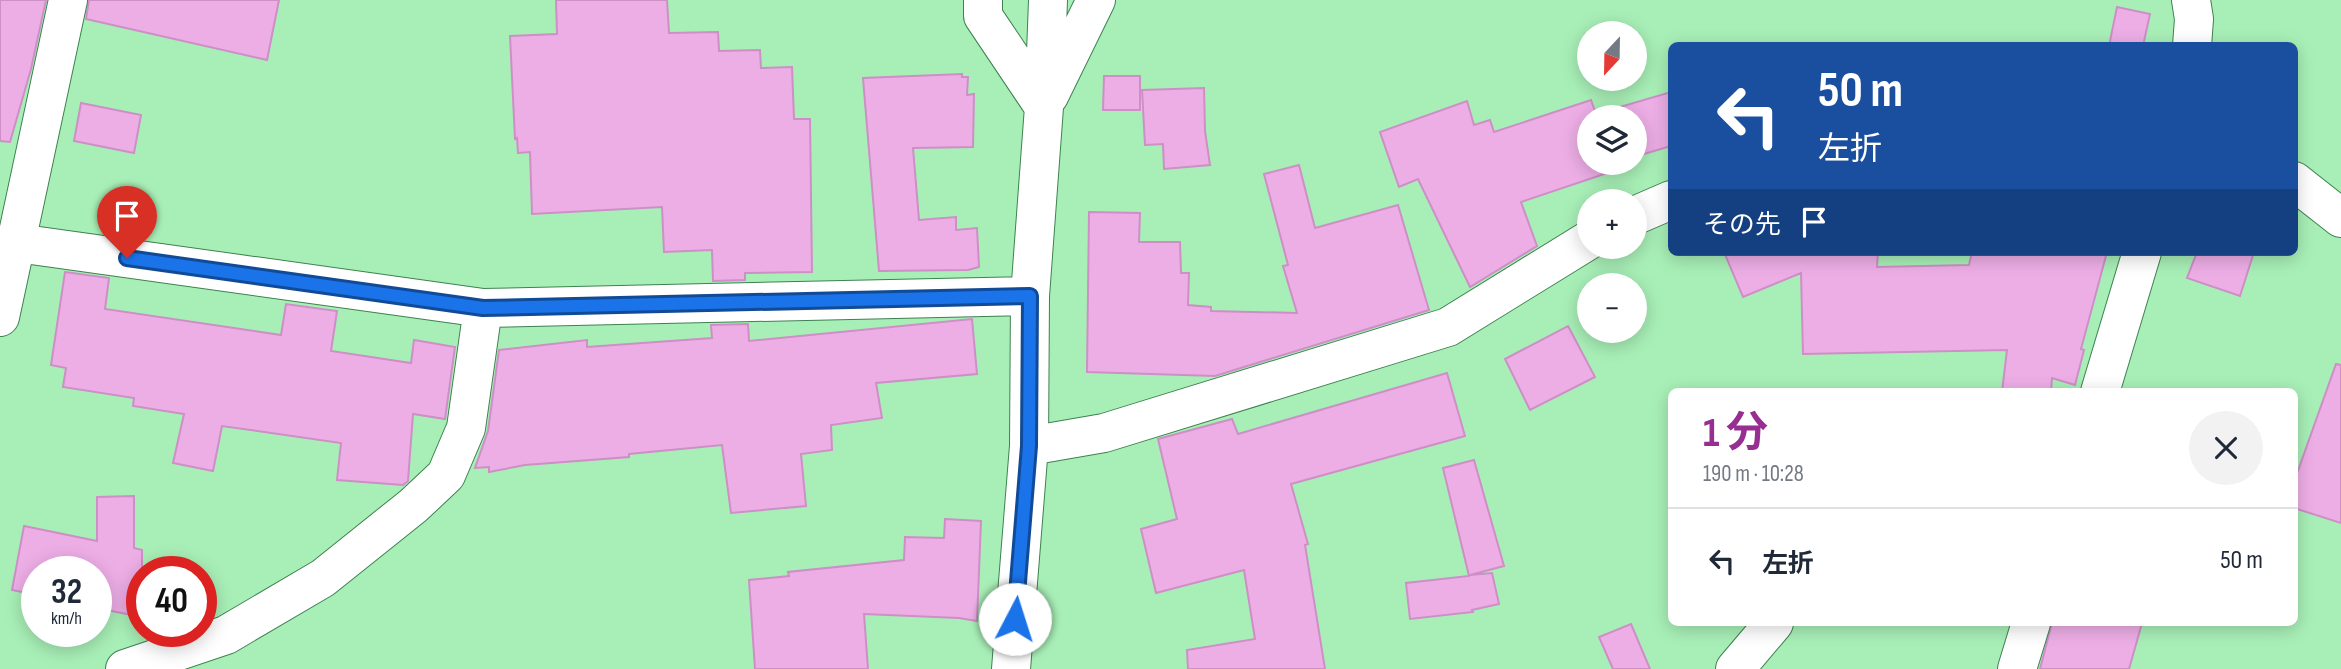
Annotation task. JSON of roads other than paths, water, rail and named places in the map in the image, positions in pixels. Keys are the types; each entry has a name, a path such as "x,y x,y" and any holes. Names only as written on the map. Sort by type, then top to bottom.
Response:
{"street":[{"path":"0,317 68,0"},
{"path":"983,0 984,16 1044,107"},
{"path":"1012,669 1029,446 1030,296 1044,107 1048,0"},
{"path":"1044,107 1096,0"},
{"path":"2191,0 2194,19 2192,42"},
{"path":"2298,184 2341,218"},
{"path":"1647,210 1668,201"},
{"path":"17,243 483,308 1030,296"},
{"path":"1029,446 1104,433 1448,327 1577,247"},
{"path":"2101,388 2141,256"},
{"path":"125,669 226,635 323,578 413,506 446,475 466,428 483,308"},
{"path":"1735,669 1771,626"},
{"path":"2017,669 2030,626"}]}
